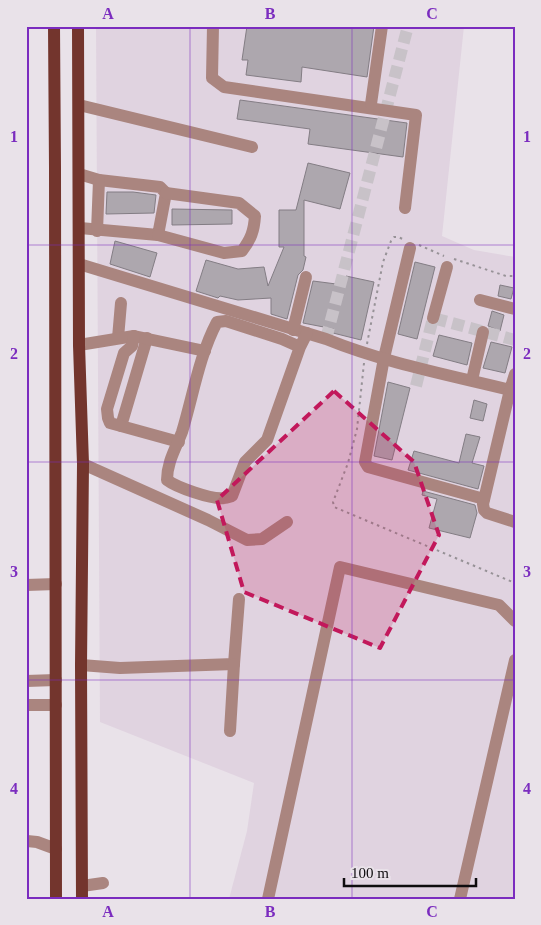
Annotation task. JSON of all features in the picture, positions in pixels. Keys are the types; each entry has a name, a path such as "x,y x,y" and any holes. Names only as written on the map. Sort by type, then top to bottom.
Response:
{"main road":[{"path":"54,26 56,899"},
{"path":"78,26 79,345 83,464 81,665 82,892"}],"street":[{"path":"213,26 212,78 224,87 416,115 405,208"},
{"path":"371,104 382,26"},
{"path":"79,105 252,147"},
{"path":"79,174 100,180 160,187 166,193 239,203 256,216 250,240 242,251 224,253 158,235 80,228"},
{"path":"97,231 100,180"},
{"path":"158,235 166,193"},
{"path":"411,244 384,358 364,462 368,467 484,500"},
{"path":"79,264 293,330 326,338 365,353 510,390"},
{"path":"433,318 447,267"},
{"path":"293,330 306,277"},
{"path":"480,300 515,309"},
{"path":"118,338 121,303"},
{"path":"300,347 226,321 217,322 205,351 179,442 167,468 167,480 173,484 212,497 223,499 232,496 245,462 268,440 300,347 307,333"},
{"path":"472,380 483,332"},
{"path":"79,345 134,336 205,351"},
{"path":"134,336 132,346 124,353 107,409 110,423 179,442"},
{"path":"121,426 147,338"},
{"path":"515,374 484,500 484,510 487,514 515,522"},
{"path":"83,464 247,540 262,539 287,522"},
{"path":"268,899 340,567 500,605 515,621"},
{"path":"26,585 56,584"},
{"path":"230,731 239,599"},
{"path":"460,899 515,660"},
{"path":"81,665 120,668 234,664"},
{"path":"26,681 56,680"},
{"path":"26,704 56,705"},
{"path":"27,841 37,842 56,849"},
{"path":"82,892 103,883"}],"path":[{"path":"515,276 506,276 442,256 411,244 398,236 394,237 383,262 365,353 357,429 348,463 333,502 334,507 515,583"}],"highlighted area":[{"path":"334,391 414,462 439,535 380,648 244,592 217,500"}],"shaded area":[{"path":"96,26 464,26 442,236 474,250 515,257 515,899 229,899 247,831 254,783 100,722"}],"building":[{"path":"247,26 374,26 367,77 302,67 301,82 246,75 248,60 242,60"},
{"path":"240,100 407,123 403,157 308,144 310,129 237,119"},
{"path":"308,163 350,173 340,209 304,200 304,256 306,257 303,270 298,275 287,319 271,314 271,298 238,300 220,296 218,298 196,291 206,260 238,269 264,267 268,286 284,247 279,247 279,210 296,210"},
{"path":"107,192 133,192 156,195 154,213 106,214"},
{"path":"172,209 232,210 232,224 172,225"},
{"path":"115,241 157,253 150,277 110,264"},
{"path":"415,262 435,267 417,339 398,334"},
{"path":"346,276 374,282 361,340 333,333 334,329 303,323 313,281 344,285"},
{"path":"500,285 514,288 511,299 498,296"},
{"path":"492,311 504,315 500,331 488,326"},
{"path":"439,335 472,343 467,365 433,356"},
{"path":"491,342 512,347 505,373 483,368"},
{"path":"388,382 410,388 392,460 374,456"},
{"path":"474,400 487,404 483,421 470,418"},
{"path":"466,434 480,437 472,463 484,466 478,489 408,470 414,451 459,463"},
{"path":"423,491 475,505 477,513 470,538 429,528 437,499 422,495"}],"tunnel":[{"path":"326,339 408,26"},
{"path":"416,386 433,318 515,340"}]}
